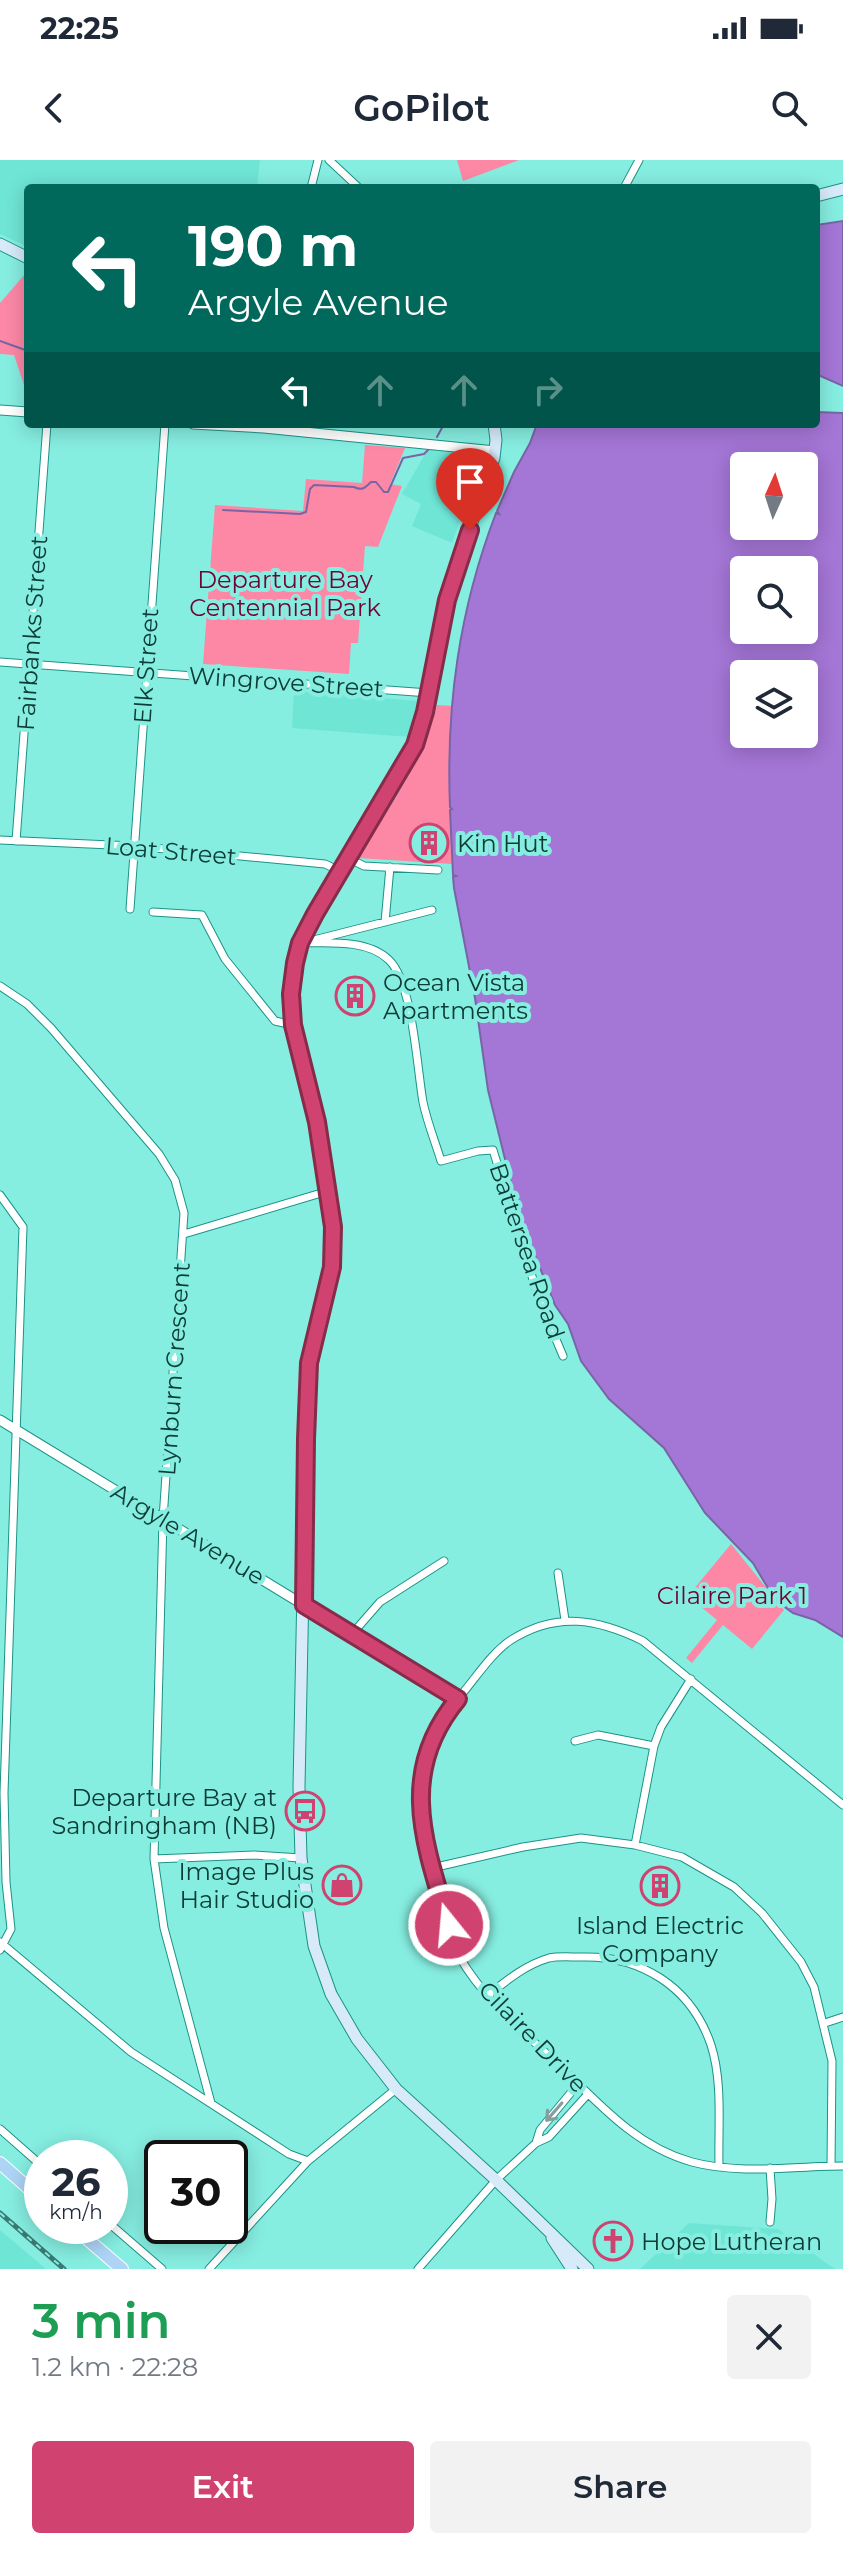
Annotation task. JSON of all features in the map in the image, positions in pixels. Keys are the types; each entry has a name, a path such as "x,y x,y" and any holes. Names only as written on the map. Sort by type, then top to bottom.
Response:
{"main road":[{"path":"820,195 843,189"},
{"path":"0,244 24,256"},
{"path":"494,428 495,451 453,578 415,745 300,943 291,994 293,1025 317,1122 333,1227 332,1267 309,1363 299,1787 301,1858 314,1946 331,1994 357,2039 396,2089 588,2269"},
{"path":"0,2163 24,2184"},
{"path":"548,2231 572,2269"},
{"path":"93,2244 122,2269"}],"street":[{"path":"312,184 318,160"},
{"path":"329,160 355,184"},
{"path":"626,184 639,160"},
{"path":"0,410 24,412"},
{"name":"Fairbanks Street","path":"16,841 47,428"},
{"name":"Elk Street","path":"130,909 165,428"},
{"path":"264,428 495,451"},
{"name":"Wingrove Street","path":"0,662 429,693"},
{"name":"Loat Street","path":"0,840 133,846 325,864 340,871"},
{"path":"348,858 364,866 438,870"},
{"path":"385,922 390,867"},
{"path":"300,943 432,910"},
{"path":"153,912 202,915 225,959 275,1021 293,1025"},
{"name":"Battersea Road","path":"300,943 347,944 371,949 390,960 401,979 418,1050 423,1103 441,1161 493,1150 539,1299 563,1356"},
{"name":"Lynburn Crescent","path":"0,986 27,1004 51,1028 159,1154 175,1180 184,1213 163,1519 154,1859 164,1928 211,2103"},
{"path":"184,1234 328,1191"},
{"path":"0,1195 23,1227 4,1793 6,1882 11,1929 1,1946 131,2052 289,2154 308,2161"},
{"name":"Argyle Avenue","path":"0,1420 458,1699"},
{"path":"352,1634 380,1602 444,1561"},
{"path":"558,1573 565,1620"},
{"name":"Cilaire Drive","path":"843,1805 643,1641 616,1628 590,1621 565,1620 533,1629 510,1641 458,1699 428,1746 422,1766 420,1800 432,1868 458,1954 487,1996 588,2094 645,2142 692,2162 770,2168 843,2166"},
{"path":"635,1845 654,1746 661,1727 691,1679"},
{"path":"575,1741 598,1735 654,1746"},
{"path":"432,1868 523,1847 581,1838 635,1845 682,1857 734,1887 762,1913 801,1962 814,1987 832,2061 831,2166"},
{"path":"154,1859 254,1855 301,1858"},
{"path":"487,1996 519,1971 550,1958 601,1956 637,1964 661,1977 684,1999 700,2022 711,2046 717,2075 719,2166"},
{"path":"825,2023 843,2017"},
{"path":"536,2143 540,2130 578,2084"},
{"path":"209,2269 308,2161 396,2089"},
{"path":"418,2269 496,2180 536,2143 549,2137 588,2094"},
{"path":"0,2129 24,2150"},
{"path":"770,2168 770,2222"},
{"path":"128,2240 162,2269"}],"shaded area":[{"path":"0,160 260,160 257,184 24,184 24,245 0,234"},
{"path":"843,221 843,386 820,376 820,224"},
{"path":"820,412 843,413 843,1637 815,1620 793,1613 775,1600 753,1563 705,1513 664,1448 609,1399 581,1361 568,1324 555,1305 519,1216 488,1090 475,998 454,888 453,877 456,876 453,875 449,769 453,695 464,622 483,549 536,428 820,428"},
{"path":"428,449 483,456 452,543 412,526 421,504 402,494"},
{"path":"294,691 419,701 409,737 292,728"},
{"path":"689,2223 778,2229 835,2269 640,2269"},
{"path":"0,2230 46,2269 0,2269"}],"green space":[{"path":"457,160 519,160 463,181"},
{"path":"24,275 24,385 14,355 0,354 0,303"},
{"name":"Departure Bay Centennial Park","path":"365,445 405,448 390,484 402,486 378,547 365,546 358,643 351,643 349,674 203,664 215,505 303,511 306,479 362,483"},
{"path":"437,705 454,706 450,759 452,864 358,858 414,765"},
{"name":"Cilaire Park 1","path":"731,1544 784,1610 752,1649 723,1625 692,1663 686,1658 717,1620 688,1596"}],"waterway":[{"path":"0,341 24,350"},
{"path":"437,437 442,428"},
{"path":"223,510 300,514 306,512 310,489 314,485 361,489 376,482 384,492 388,492 403,458 424,454 428,450"}],"railway":[{"path":"0,2213 64,2269"}],"place":[{"name":"Kin Hut","path":"429,843"},
{"name":"Ocean Vista Apartments","path":"355,996"},
{"name":"Departure Bay at Sandringham (NB)","path":"305,1811"},
{"name":"Image Plus Hair Studio","path":"342,1885"},
{"name":"Island Electric Company","path":"660,1886"},
{"name":"Hope Lutheran","path":"613,2241"}],"route":[{"path":"449,1925 432,1868 420,1800 422,1766 428,1746 443,1717 458,1699 304,1605 309,1363 332,1267 333,1227 317,1122 293,1025 291,994 300,943 415,745 425,712 447,600 470,530"}]}
